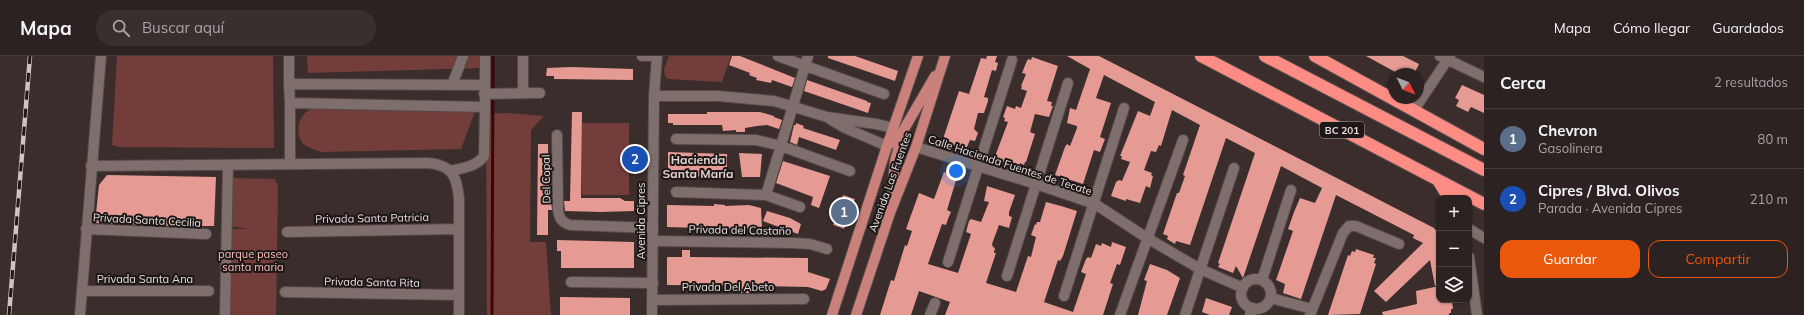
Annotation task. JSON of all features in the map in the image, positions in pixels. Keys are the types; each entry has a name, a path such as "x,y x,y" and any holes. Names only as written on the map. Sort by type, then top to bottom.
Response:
{"highway":[{"name":"BC 201","path":"1201,56 1484,204"},
{"name":"BC 201","path":"1265,56 1484,170"},
{"path":"1315,56 1484,149"},
{"path":"1437,179 1447,195"}],"main road":[{"name":"Avenida Las Fuentes","path":"832,315 887,146 897,132 918,56"},
{"name":"Avenida Las Fuentes","path":"856,315 890,213 916,147 944,60"},
{"path":"890,213 895,161 900,143 897,132 944,60"}],"street":[{"path":"80,315 101,56"},
{"path":"289,56 290,164"},
{"path":"452,85 463,56"},
{"path":"450,171 474,165 480,162 484,156 485,107 487,91 485,56"},
{"path":"519,94 523,56"},
{"path":"642,56 657,56"},
{"name":"Avenida Cipres","path":"652,315 654,96 657,56"},
{"path":"778,56 806,60 884,94"},
{"path":"1414,110 1446,57 1484,77"},
{"path":"766,195 806,60"},
{"path":"948,262 1012,60"},
{"path":"1007,276 1068,83"},
{"path":"289,84 452,85 487,91 519,94 540,93"},
{"path":"654,96 774,100 827,117 869,122 897,132"},
{"path":"290,103 485,107"},
{"path":"1064,296 1095,204 1124,108"},
{"path":"827,117 845,128 887,146"},
{"name":"Del Copal","path":"557,135 558,209 559,216 562,221 570,225 653,228"},
{"path":"676,139 756,140 780,146 850,171"},
{"path":"1120,315 1183,140"},
{"name":"Calle Hacienda Fuentes de Tecate","path":"916,147 1095,204 1147,238 1200,269 1243,288"},
{"path":"91,166 428,163 444,166 450,171 458,187 459,315"},
{"path":"225,315 228,165"},
{"path":"1185,315 1234,168"},
{"path":"1262,280 1291,190"},
{"path":"676,192 766,195 800,207"},
{"path":"1271,298 1311,312 1343,233 1349,226 1356,226 1400,244"},
{"name":"Privada Santa Cecilia","path":"86,229 206,234"},
{"name":"Privada Santa Patricia","path":"287,232 458,229"},
{"path":"1472,231 1484,238"},
{"name":"Privada del Castaño","path":"653,241 793,243 810,244 827,249"},
{"path":"1470,267 1477,315"},
{"path":"1253,280 1262,280 1269,286 1271,298 1266,306 1251,312 1242,298 1243,288 1245,284 1253,280"},
{"path":"571,282 653,283"},
{"name":"Privada Santa Ana","path":"82,291 209,291"},
{"name":"Privada Santa Rita","path":"285,292 459,295"},
{"name":"Privada Del Abeto","path":"652,300 804,299"},
{"path":"930,315 935,303"}],"green space":[{"path":"117,56 273,56 274,148 119,147 112,145"},
{"path":"307,56 483,56 483,68 308,73"},
{"path":"669,56 731,56 722,82 668,79 665,76 664,69"},
{"path":"314,107 476,109 461,149 321,152 305,145 301,141 298,131 302,117 309,109"},
{"path":"508,113 544,116 531,130 530,242 546,242 551,315 487,315 486,114"},
{"path":"582,123 629,123 629,195 582,195"},
{"name":"parque paseo santa maria","path":"232,178 275,179 278,187 276,315 228,315 231,229 247,229 231,226"}],"building":[{"path":"732,56 740,56 795,78 792,87 772,80 771,83 756,80 757,78 749,75 750,73 729,65"},
{"path":"828,56 855,56 898,71 895,81 828,58"},
{"path":"987,56 997,56 995,62 998,63 996,71 992,70 984,97 988,98 988,101 984,113 978,113 974,129 978,133 975,141 970,140 966,149 950,144 950,142 943,139 959,91 969,94 981,58 986,59"},
{"path":"1067,56 1099,56 1434,228 1436,230 1436,286 1430,260 1386,302 1374,291 1423,243 1413,238 1414,235 1336,195 1301,299 1283,293 1285,284 1276,280 1293,231 1288,229 1294,212 1300,198 1315,203 1322,188 1281,166 1243,278 1236,266 1233,273 1218,267 1220,264 1218,263 1255,153 1226,138 1190,245 1176,241 1175,244 1167,239 1168,236 1163,234 1177,193 1179,193 1185,176 1183,175 1200,125 1172,110 1161,146 1159,145 1156,152 1151,151 1144,170 1152,173 1151,175 1153,176 1150,188 1146,186 1140,203 1126,199 1126,201 1111,196 1116,182 1119,180 1122,181 1130,162 1121,159 1122,156 1120,156 1138,111 1150,116 1155,102 1104,75 1096,98 1111,103 1100,137 1105,139 1100,152 1094,150 1083,184 1055,175 1065,147 1067,144 1070,146 1077,128 1077,126 1067,123 1070,108 1076,110 1090,69"},
{"path":"1366,56 1403,56 1419,64 1417,68 1388,68"},
{"path":"1032,57 1058,66 1047,101 1052,102 1051,106 1053,106 1049,117 1035,114 1030,132 1035,134 1026,162 1024,165 1020,163 1019,167 994,159 1008,122 1004,121 1005,118 1003,117 1007,106 1015,109 1016,106 1021,108 1027,91 1021,89 1026,74 1022,73 1028,59 1031,60"},
{"path":"571,67 633,69 633,80 554,79 554,76 546,76 547,68"},
{"path":"807,80 871,103 868,113 804,91"},
{"path":"1462,85 1484,95 1484,113 1471,107 1468,112 1456,106 1459,100 1455,98"},
{"path":"572,112 582,112 581,198 620,198 625,201 634,201 634,211 565,211 564,201 570,201"},
{"path":"707,112 760,112 782,120 779,129 767,125 745,128 745,132 736,132 736,130 723,131 722,125 673,125 673,123 668,123 668,114 707,114"},
{"path":"796,123 804,126 803,128 840,140 836,150 799,137 797,145 790,142 794,125 796,125"},
{"path":"538,144 548,144 549,200 551,200 552,210 548,210 548,235 537,235"},
{"path":"668,152 727,154 727,177 668,176"},
{"path":"739,153 762,154 760,177 742,177"},
{"path":"783,161 830,176 819,208 811,205 813,197 776,183"},
{"path":"944,172 957,177 947,210 951,212 946,225 942,224 928,264 958,273 971,234 966,232 969,221 971,219 981,222 989,202 984,201 987,186 1015,195 1009,212 1009,216 1012,217 1009,228 999,225 992,244 995,248 994,253 996,253 986,283 1016,292 1028,256 1031,257 1036,237 1031,235 1035,224 1036,225 1037,222 1040,222 1046,202 1061,206 1077,211 1063,256 1060,261 1058,260 1044,302 1073,312 1086,274 1081,272 1086,259 1088,257 1091,258 1096,244 1101,246 1102,243 1111,247 1112,242 1126,247 1120,265 1117,264 1110,283 1113,284 1103,315 945,315 950,302 919,291 911,315 880,315 891,280 894,281 905,245 907,246 912,231 906,229 919,193 934,199"},
{"path":"107,175 216,177 214,226 95,223 99,185"},
{"path":"843,195 855,199 844,229 833,225"},
{"path":"714,204 725,206 749,205 761,208 762,228 734,229 667,227 667,205 714,206"},
{"path":"767,211 790,218 801,224 798,234 763,221"},
{"path":"557,240 634,242 634,268 561,268 561,251 557,251"},
{"path":"1356,249 1374,255 1373,258 1376,258 1374,263 1376,264 1360,314 1328,315 1348,255 1350,256 1352,251 1355,252"},
{"path":"682,250 690,250 690,257 808,258 808,272 830,279 826,289 822,291 808,287 750,286 750,293 741,293 741,286 667,285 667,257 682,257"},
{"path":"1150,264 1167,270 1180,278 1167,315 1138,315 1147,281 1144,280"},
{"path":"1436,287 1436,303 1452,303 1453,309 1451,309 1451,313 1449,313 1449,315 1383,315 1382,312 1417,304 1416,291"},
{"path":"560,297 630,298 630,315 560,315"},
{"path":"1206,298 1232,307 1229,315 1210,315 1202,312"}],"waterway":[{"path":"492,315 493,56"}],"railway":[{"path":"9,315 30,56"}],"place":[{"name":"Cipres / Blvd. Olivos","path":"635,159"},
{"name":"Chevron","path":"844,212"}],"district":[{"name":"Hacienda Santa María","path":"698,166"}]}
